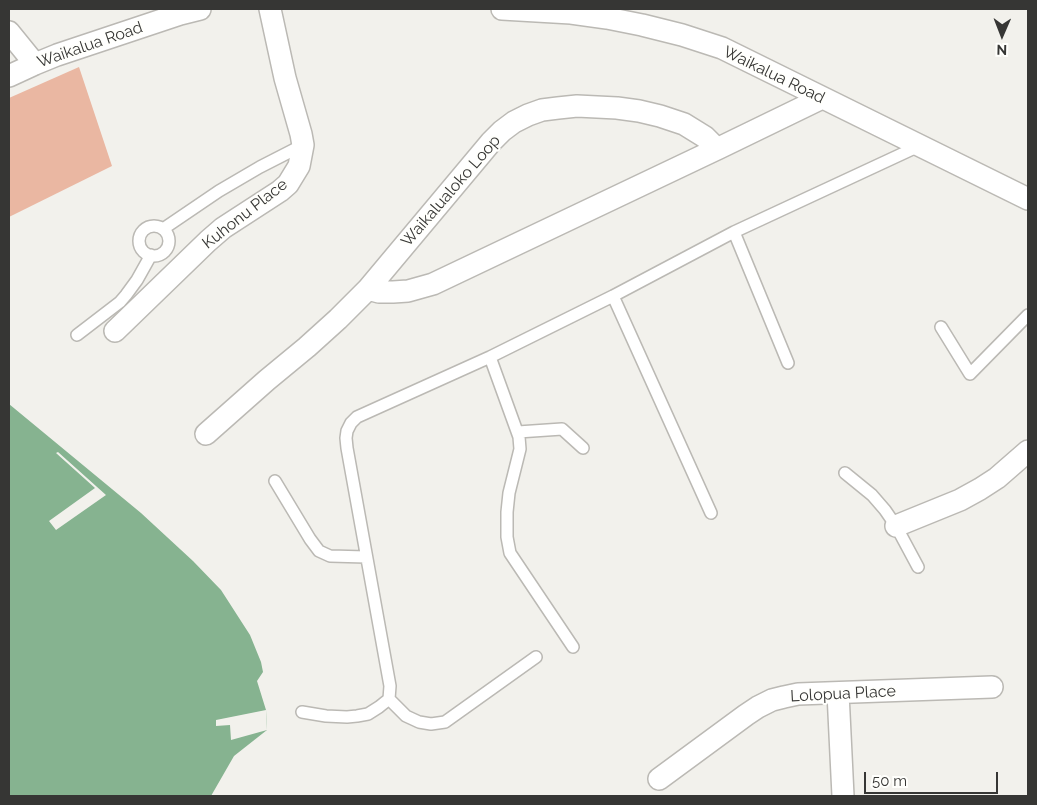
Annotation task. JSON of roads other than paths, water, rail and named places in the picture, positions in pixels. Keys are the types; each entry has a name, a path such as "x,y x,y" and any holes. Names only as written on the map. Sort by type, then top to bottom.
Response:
{"street":[{"name":"Waikalua Road","path":"9,76 76,49 200,9"},
{"name":"Kuhonu Place","path":"115,331 208,240 288,184 299,166 303,145 301,134 270,9"},
{"name":"Waikalua Road","path":"502,9 571,13 607,18 682,35 722,48 1028,199"},
{"path":"9,32 35,64"},
{"path":"368,289 379,292 408,291 433,284 822,98"},
{"name":"Waikalualoko Loop","path":"206,434 266,380 307,347 368,289 491,142 514,122 542,110 578,106 617,108 672,119 705,137 717,148"},
{"path":"896,526 960,500 980,489 997,478 1028,451"},
{"name":"Lolopua Place","path":"659,780 758,707 784,696 992,687"},
{"path":"838,693 843,796"}],"lane":[{"path":"163,229 219,191 303,145"},
{"path":"302,712 314,715 357,716 368,714 388,699 390,686 346,448 347,431 350,422 357,417 490,357 613,296 734,232 919,146"},
{"path":"152,226 158,226 163,229 169,238 169,244 166,249 156,255 145,252 140,243 142,232 152,226"},
{"path":"734,232 788,362"},
{"path":"77,335 120,302 137,280 151,255"},
{"path":"613,296 711,513"},
{"path":"941,327 970,374 1028,315"},
{"path":"490,357 520,437 520,449 509,493 507,512 507,536 510,553 573,648"},
{"path":"518,432 562,429 583,448"},
{"path":"845,473 872,495 885,510 896,526 918,567"},
{"path":"274,481 319,551 330,556 366,557"},
{"path":"388,699 406,716 419,722 431,724 444,722 536,657"}]}
